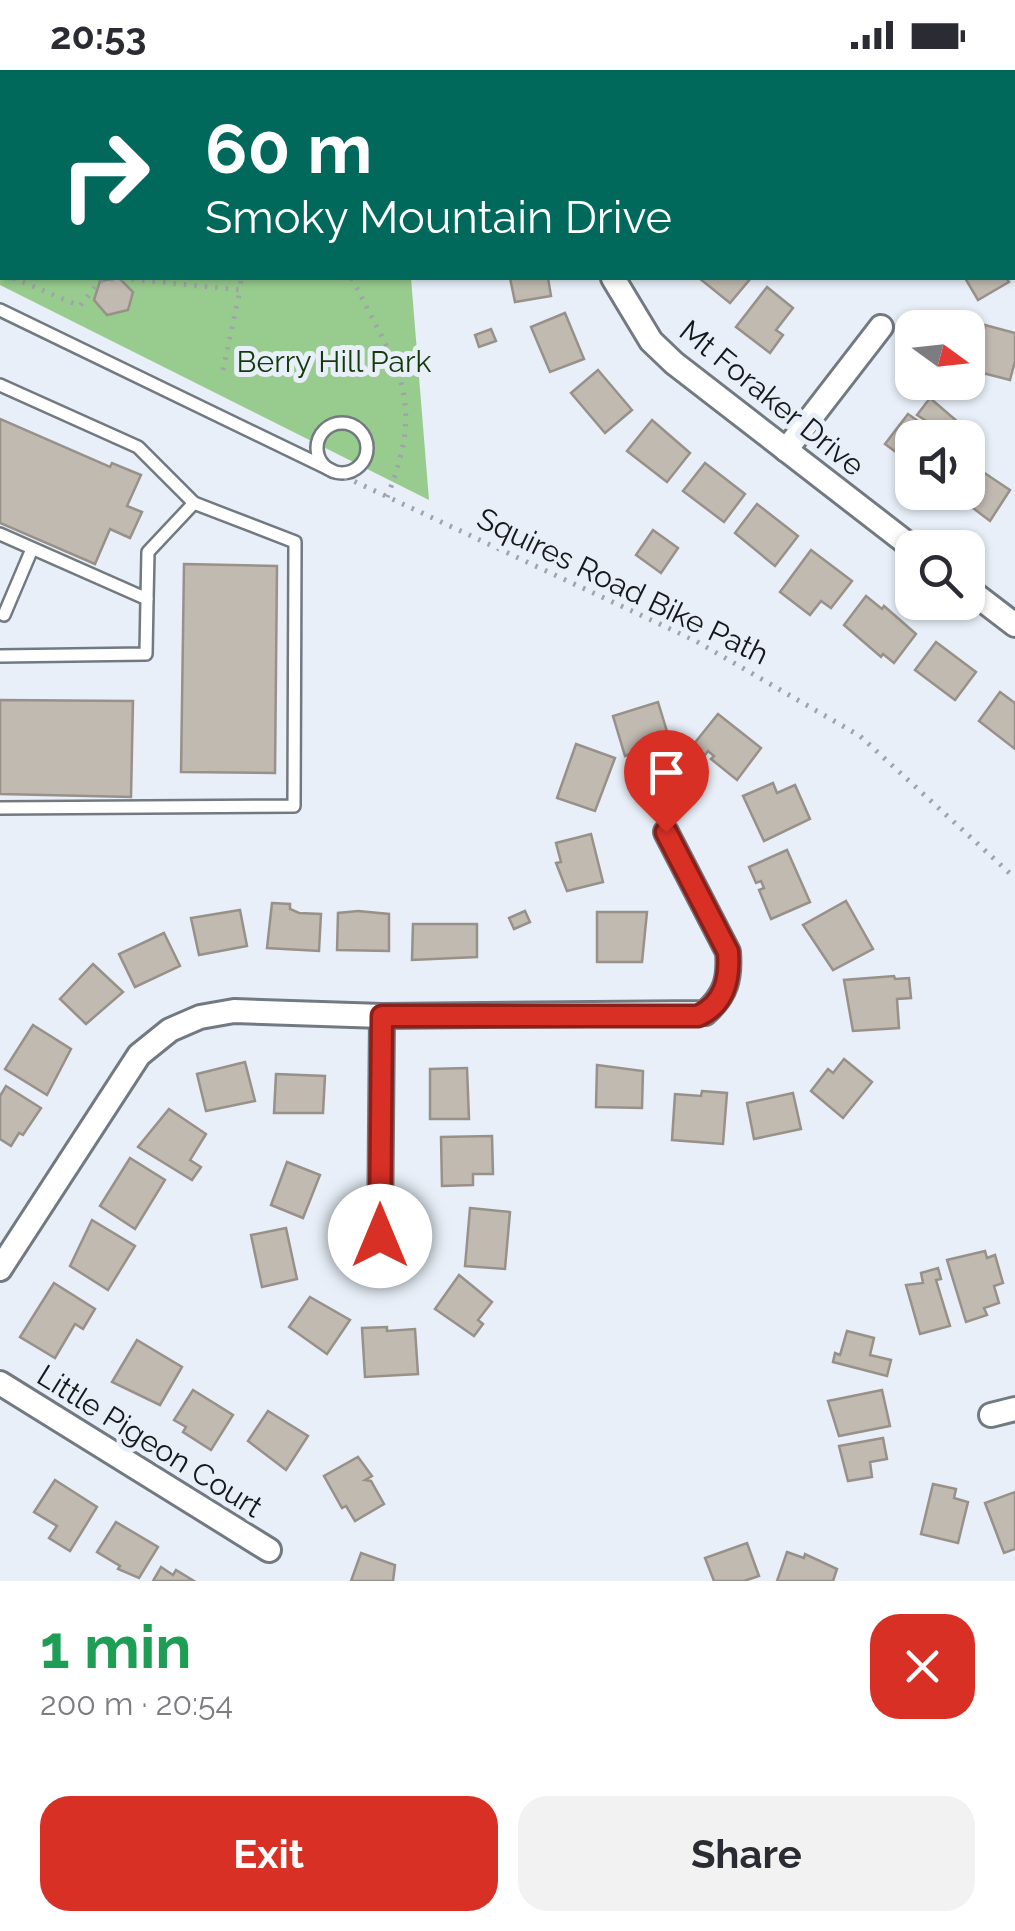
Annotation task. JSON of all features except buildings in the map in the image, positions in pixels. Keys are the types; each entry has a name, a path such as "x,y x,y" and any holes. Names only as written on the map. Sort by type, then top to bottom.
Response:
{"street":[{"name":"Mt Foraker Drive","path":"614,280 651,340 895,533"},
{"path":"786,450 881,327"},
{"path":"985,602 1015,625"},
{"path":"0,1268 106,1100 139,1055 170,1030 200,1017 234,1011 382,1016 705,1012 722,994 730,974 728,952 666,832"},
{"path":"380,1236 382,1016"},
{"name":"Little Pigeon Court","path":"0,1383 268,1550"},
{"path":"991,1415 1015,1409"}],"lane":[{"path":"0,310 333,472 356,469 366,457 364,435 351,424 334,424 321,436 320,460 333,472"},
{"path":"0,385 138,447 194,503 295,542 294,806 0,808"},
{"path":"0,656 146,654 148,552 194,503"},
{"path":"0,534 147,599"},
{"path":"1,619 32,548"}],"path":[{"path":"18,280 80,306 100,281 106,280"},
{"path":"139,280 240,290"},
{"path":"224,370 241,280"},
{"path":"353,280 399,375 408,403 402,461 387,496"},
{"name":"Squires Road Bike Path","path":"333,472 694,640 860,736 1015,878"}],"green space":[{"name":"Berry Hill Park","path":"0,280 411,280 429,500 0,285"}],"route":[{"path":"380,1236 382,1016 698,1016 717,1002 730,974 728,952 666,832"}]}
